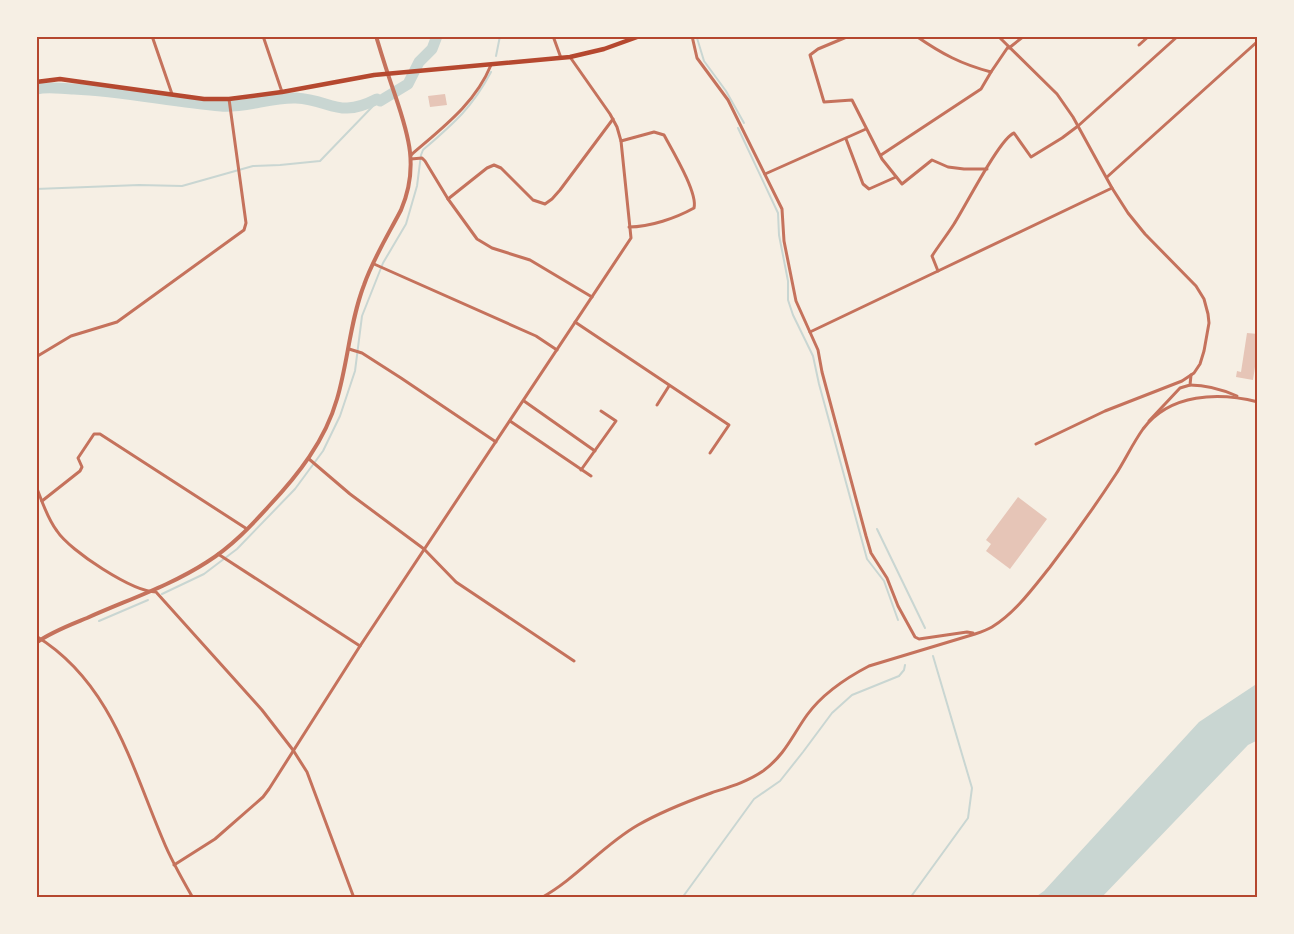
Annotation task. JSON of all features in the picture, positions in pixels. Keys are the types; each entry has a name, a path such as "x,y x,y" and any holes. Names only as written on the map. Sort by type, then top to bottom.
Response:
{"main road":[{"path":"36,82 74,81 230,103 388,74 570,58 604,49 640,36"}],"street":[{"path":"152,36 172,94"},
{"path":"263,36 282,92"},
{"path":"36,643 61,629 195,569 218,554 247,529 292,481 309,459 325,430 337,402 360,295 406,198 410,179 411,157 406,131 376,36"},
{"path":"553,36 561,58"},
{"path":"692,36 697,58 728,100 782,209 784,241 796,301 818,350 838,435 871,553 887,578 912,634 919,638 967,632 975,634"},
{"path":"849,36 818,49 810,55 824,102 852,100 881,155 902,184 932,160 948,167 986,169"},
{"path":"916,36 968,66 991,72"},
{"path":"998,36 1047,82 1068,108 1112,188 1131,218 1196,286 1204,299 1209,323 1200,364 1191,375 1106,411 1036,444"},
{"path":"881,155 980,88 1008,47 1024,36"},
{"path":"1139,45 1149,36"},
{"path":"938,271 932,256 953,226 986,169 1009,135 1014,133 1031,156 1062,138 1078,126 1178,36"},
{"path":"1107,177 1257,39"},
{"path":"174,865 214,839 263,797 360,646 524,401 630,238 621,141 617,127 570,58"},
{"path":"411,157 462,110 479,88 491,65"},
{"path":"36,358 72,336 117,322 244,230 246,223 230,103"},
{"path":"448,199 487,168 494,165 500,168 534,200 542,204 549,202 613,119"},
{"path":"764,174 866,129"},
{"path":"621,141 654,132 664,135 691,188 695,203 694,208 686,212 640,227 630,227"},
{"path":"846,139 863,184 869,189 896,177"},
{"path":"411,157 420,158 432,170 448,199 477,240 492,248 530,260 592,297"},
{"path":"810,332 1112,188"},
{"path":"374,264 528,332 557,350"},
{"path":"575,322 729,425 710,453"},
{"path":"349,349 360,353 401,378 496,442"},
{"path":"1190,385 1191,375"},
{"path":"541,898 569,880 616,839 637,825 679,805 742,783 761,772 782,754 816,705 840,683 854,674 869,666 975,634 991,628 999,622 1026,596 1082,524 1117,473 1144,428 1180,388 1190,385 1202,385 1218,388 1240,398"},
{"path":"657,405 670,386"},
{"path":"1144,428 1165,411 1186,400 1199,397 1220,395 1258,402"},
{"path":"524,401 595,451"},
{"path":"581,470 616,421 601,411"},
{"path":"510,421 591,476"},
{"path":"42,501 80,471 82,467 78,458 94,434 100,434 247,529"},
{"path":"309,459 392,526 424,549 456,582 574,661"},
{"path":"36,486 49,517 65,541 86,558 147,592 156,592 262,710 293,750 307,772 354,898"},
{"path":"218,554 360,646"},
{"path":"36,636 79,671 105,710 128,751 174,865 193,898"}],"shaded area":[{"path":"1258,683 1258,740 1248,745 1101,898 1034,898 1044,891 1199,722"}],"building":[{"path":"445,94 447,105 430,107 428,96"},
{"path":"1247,333 1258,334 1253,380 1236,377 1237,371 1241,372"},
{"path":"1018,497 1047,519 1010,569 986,551 991,544 986,540"}],"waterway":[{"path":"36,89 92,90 221,106 296,98 308,99 335,107 353,108 377,99 380,101 408,84 419,62 432,49 437,36"},
{"path":"496,56 500,36"},
{"path":"697,38 704,61 726,91 744,123"},
{"path":"162,594 204,574 237,549 295,489 323,451 340,416 355,371 362,316 383,263 406,224 417,186 423,150 462,114 477,96 491,72"},
{"path":"36,189 139,185 182,186 253,166 320,161 380,101"},
{"path":"738,128 778,213 779,235 788,281 788,300 793,315 813,356 867,559 884,581 898,620"},
{"path":"877,529 925,628"},
{"path":"99,621 148,600"},
{"path":"910,898 968,818 972,788 933,656"},
{"path":"682,898 754,799 780,781 832,713 852,695 899,676 904,670 905,665"}]}
